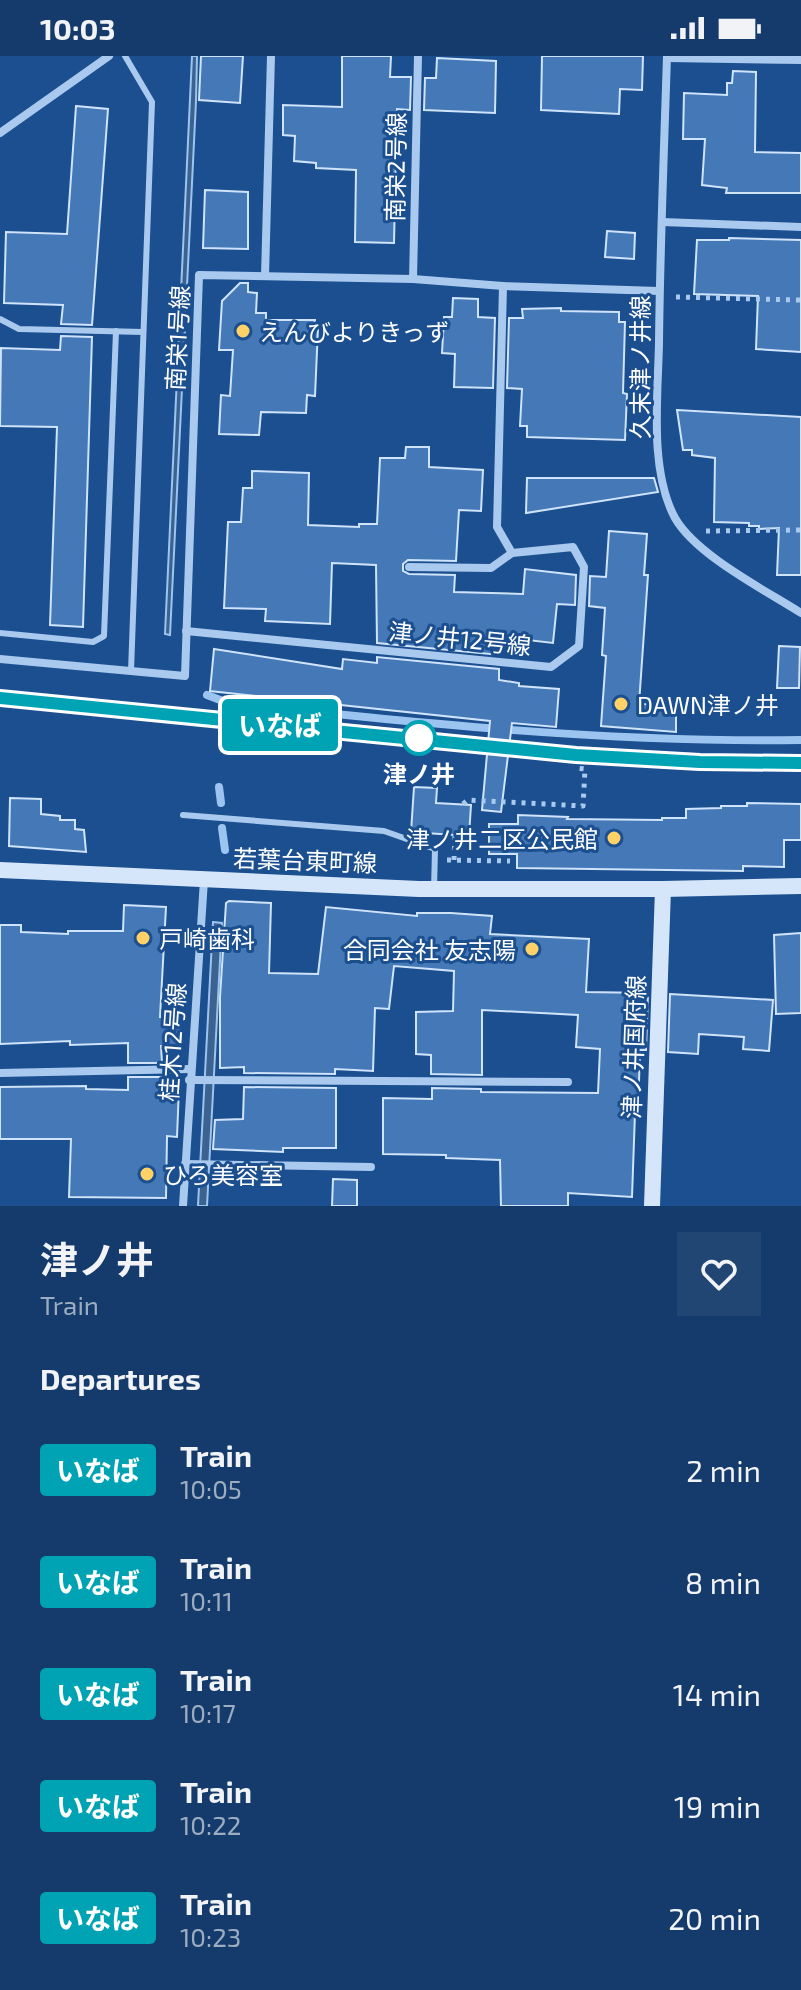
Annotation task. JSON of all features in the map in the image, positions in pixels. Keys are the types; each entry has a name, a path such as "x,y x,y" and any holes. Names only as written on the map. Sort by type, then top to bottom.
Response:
{"main road":[{"name":"若葉台東町線","path":"0,870 434,889 801,886"},
{"name":"津ノ井国府線","path":"652,1206 663,889"}],"street":[{"path":"0,133 109,56"},
{"path":"265,276 271,56"},
{"name":"南栄2号線","path":"413,279 418,56"},
{"path":"667,57 801,60"},
{"name":"久末津ノ井線","path":"667,57 659,293 658,447 669,500 675,518 704,550 801,613"},
{"path":"662,222 801,227"},
{"name":"南栄1号線","path":"0,659 185,676 199,275 413,279 659,293"},
{"path":"409,567 491,568 512,553 497,527 503,286"},
{"name":"津ノ井12号線","path":"186,631 551,667 579,646 584,567 573,547 512,553"},
{"name":"桂木12号線","path":"183,1206 204,880"},
{"path":"0,1073 190,1069"},
{"path":"189,1080 568,1082"},
{"path":"185,1164 371,1167"}],"lane":[{"path":"125,56 152,102 131,671"},
{"path":"0,319 19,329 143,332"},
{"path":"0,633 93,642 104,636 116,331"},
{"path":"183,815 384,831 435,849 434,889"}],"path":[{"path":"659,293 801,300"},
{"path":"685,531 801,530"},
{"path":"463,804 468,800 583,806 585,769 576,768"},
{"path":"454,860 455,835"},
{"path":"434,860 510,861"}],"water":[{"path":"192,56 197,56 196,101 170,635 165,634"},
{"path":"213,922 222,923 207,1206 198,1206"}],"building":[{"path":"201,56 243,56 240,103 199,100"},
{"path":"342,56 391,56 390,77 411,77 410,110 397,109 394,243 355,242 356,170 316,168 316,163 294,161 295,136 283,135 283,105 342,107"},
{"path":"542,56 643,56 642,90 620,89 619,114 541,110"},
{"path":"437,58 496,61 495,113 424,110 425,78 436,78"},
{"path":"733,71 756,72 755,152 801,153 801,193 726,193 727,188 702,185 705,139 683,139 684,93 727,95 727,83 732,83"},
{"path":"76,106 108,109 92,325 61,324 63,305 4,303 6,232 67,234"},
{"path":"205,190 248,192 248,249 203,248"},
{"path":"607,231 635,233 634,259 605,257"},
{"path":"697,240 801,240 801,352 756,349 758,296 694,294"},
{"path":"240,283 248,283 248,292 257,293 256,313 266,313 266,320 315,320 314,327 318,328 315,396 307,395 306,413 261,412 259,435 219,434 221,395 230,396 233,350 219,350 222,301"},
{"path":"453,298 478,299 478,317 495,318 493,388 454,387 455,354 442,353 444,317 452,317"},
{"path":"561,308 561,311 619,312 619,322 625,322 625,440 527,437 527,426 520,426 522,389 507,388 509,318 523,318 522,309"},
{"path":"61,336 92,337 83,627 50,625 57,427 0,426 1,348 60,350"},
{"path":"677,410 801,417 801,575 777,575 779,528 759,529 759,526 749,526 749,523 714,522 715,458 692,455 692,450 683,450"},
{"path":"406,447 429,447 429,467 483,470 481,511 459,510 456,561 408,560 403,564 403,571 409,574 455,575 454,592 523,594 525,569 576,575 575,605 557,604 553,643 501,637 500,655 377,643 376,565 332,563 330,624 265,621 266,609 224,608 228,522 241,522 243,488 252,488 252,471 309,473 308,525 359,527 359,524 377,524 380,458 405,458"},
{"path":"527,478 654,478 658,492 526,513"},
{"path":"609,531 647,534 644,575 648,575 639,704 676,705 676,732 601,726 606,656 602,655 605,608 589,606 590,576 606,577"},
{"path":"779,646 800,647 799,688 777,688"},
{"path":"214,649 342,669 343,659 377,663 377,657 499,669 499,680 519,683 519,686 559,689 556,727 512,723 501,812 482,810 490,721 210,691"},
{"path":"414,787 437,788 436,803 471,805 469,836 411,832"},
{"path":"10,798 41,799 41,814 60,816 60,820 75,820 75,829 84,830 86,852 9,846"},
{"path":"747,803 801,804 801,840 784,840 784,867 743,866 743,871 517,868 517,854 489,854 489,824 518,824 518,815 662,820 686,818 686,809 747,806"},
{"path":"226,903 271,903 269,973 318,974 326,907 417,916 417,913 451,913 492,916 490,934 589,939 586,992 648,993 646,1050 640,1050 638,1113 635,1113 632,1197 568,1193 568,1206 501,1206 500,1160 383,1154 383,1098 432,1099 432,1088 481,1089 481,1092 598,1093 600,1049 576,1047 578,1015 482,1010 482,1075 431,1074 431,1055 416,1054 416,1012 453,1011 454,971 394,966 389,1009 375,1008 373,1071 335,1069 335,1074 244,1073 244,1067 220,1068 220,997"},
{"path":"124,905 166,907 160,1017 180,1018 179,1046 161,1046 162,1063 128,1063 128,1043 70,1045 70,1041 0,1044 0,925 21,925 21,932 68,934 68,931 123,931"},
{"path":"801,933 801,1013 776,1014 774,935"},
{"path":"670,994 773,1000 769,1051 743,1049 744,1037 699,1034 698,1054 668,1052"},
{"path":"128,1077 163,1077 163,1087 179,1088 177,1137 167,1136 166,1198 69,1197 71,1139 0,1139 0,1087 86,1086 86,1089 128,1090"},
{"path":"244,1087 336,1088 336,1148 283,1148 283,1152 213,1149 215,1120 243,1119"},
{"path":"333,1179 357,1180 357,1206 332,1206"}],"waterway":[{"path":"207,695 228,703 514,730 657,738 801,740"},
{"path":"219,787 221,803"},
{"path":"222,828 225,850"}],"railway":[{"path":"0,698 576,755 700,762 801,763"}],"train":[{"name":"いなば","path":"0,698 576,755 700,762 801,763"}],"place":[{"name":"えんびよりきっず","path":"243,331"},
{"name":"DAWN津ノ井","path":"621,704"},
{"name":"津ノ井","path":"419,738"},
{"name":"津ノ井二区公民館","path":"614,838"},
{"name":"戸崎歯科","path":"143,938"},
{"name":"合同会社 友志陽","path":"532,949"},
{"name":"ひろ美容室","path":"147,1174"}]}
